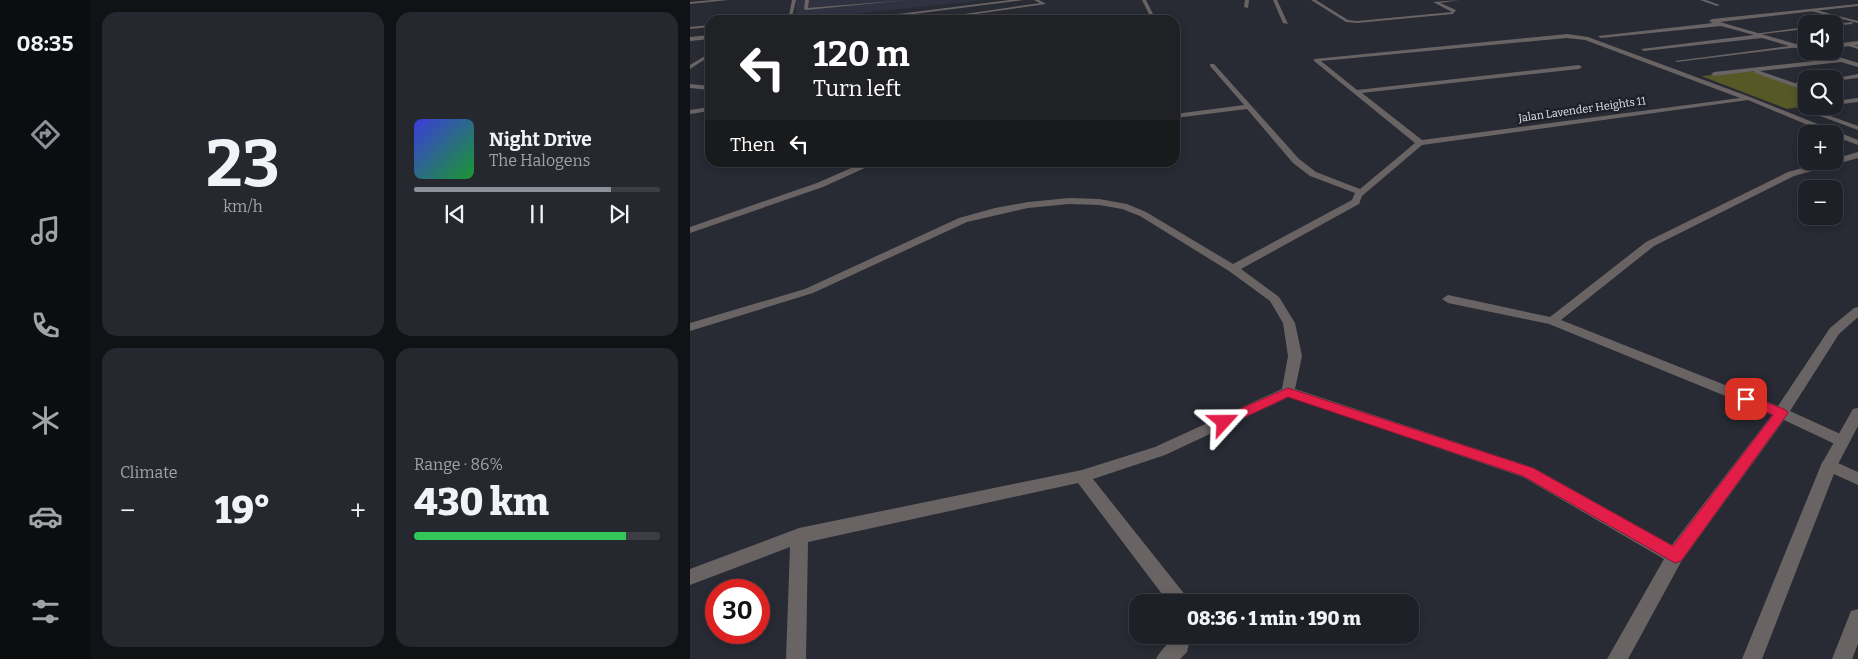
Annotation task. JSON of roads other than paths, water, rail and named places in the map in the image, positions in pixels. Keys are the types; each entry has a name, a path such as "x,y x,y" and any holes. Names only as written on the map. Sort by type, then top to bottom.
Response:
{"street":[{"path":"896,15 1022,0"},
{"path":"1246,7 1247,0"},
{"path":"1275,0 1286,23"},
{"path":"1797,46 1712,21 1858,5"},
{"path":"1601,36 1721,24"},
{"path":"1233,269 1356,202 1361,192 1420,143 1316,60 1576,36 1586,38 1748,98 1858,143"},
{"path":"1644,49 1763,36"},
{"path":"690,39 705,38"},
{"path":"1843,45 1858,43"},
{"path":"1714,74 1841,60 1858,65"},
{"path":"1212,65 1302,166 1313,174 1361,192"},
{"path":"1355,92 1579,67"},
{"path":"1752,70 1798,86"},
{"name":"Jalan Lavender Heights 11","path":"1420,143 1748,98"},
{"path":"1843,102 1858,100"},
{"path":"1180,115 1249,107"},
{"path":"690,112 705,110"},
{"path":"1552,320 1650,244 1791,174 1858,155"},
{"path":"690,230 820,185 862,167"},
{"path":"690,327 809,291 963,220 995,211 1028,205 1069,201 1099,202 1124,206 1143,214 1233,269 1275,299 1289,323 1295,356 1288,392"},
{"path":"1448,299 1552,320 1781,413 1842,441"},
{"path":"1617,659 1675,556 1781,413 1834,331 1858,311"},
{"path":"690,577 800,536 1082,476 1160,451 1288,392 1528,472 1675,556"},
{"path":"1752,659 1829,465 1858,413"},
{"path":"1829,465 1858,479"},
{"path":"1082,476 1173,594"},
{"path":"796,659 800,536"},
{"path":"1842,659 1858,618"},
{"path":"1166,659 1180,644"}],"lane":[{"path":"690,2 705,0"},
{"path":"690,2 726,0"},
{"path":"791,15 794,0"},
{"path":"807,0 806,9 905,0"},
{"path":"980,15 1044,4 1036,0"},
{"path":"1144,0 1152,15"},
{"path":"1313,0 1347,21 1357,22 1453,13 1455,11 1433,1"},
{"path":"1433,1 1458,0"},
{"path":"1702,0 1718,5"},
{"path":"1812,10 1858,22"},
{"path":"1843,24 1858,22"},
{"path":"690,28 705,26"},
{"path":"1754,34 1798,29"},
{"path":"1847,44 1858,48"},
{"path":"1677,61 1797,46"},
{"path":"690,67 705,57"},
{"path":"1843,78 1858,76"},
{"path":"1793,84 1798,84"},
{"path":"690,86 705,88"},
{"path":"1823,115 1858,128"},
{"path":"1849,125 1858,124"}]}
